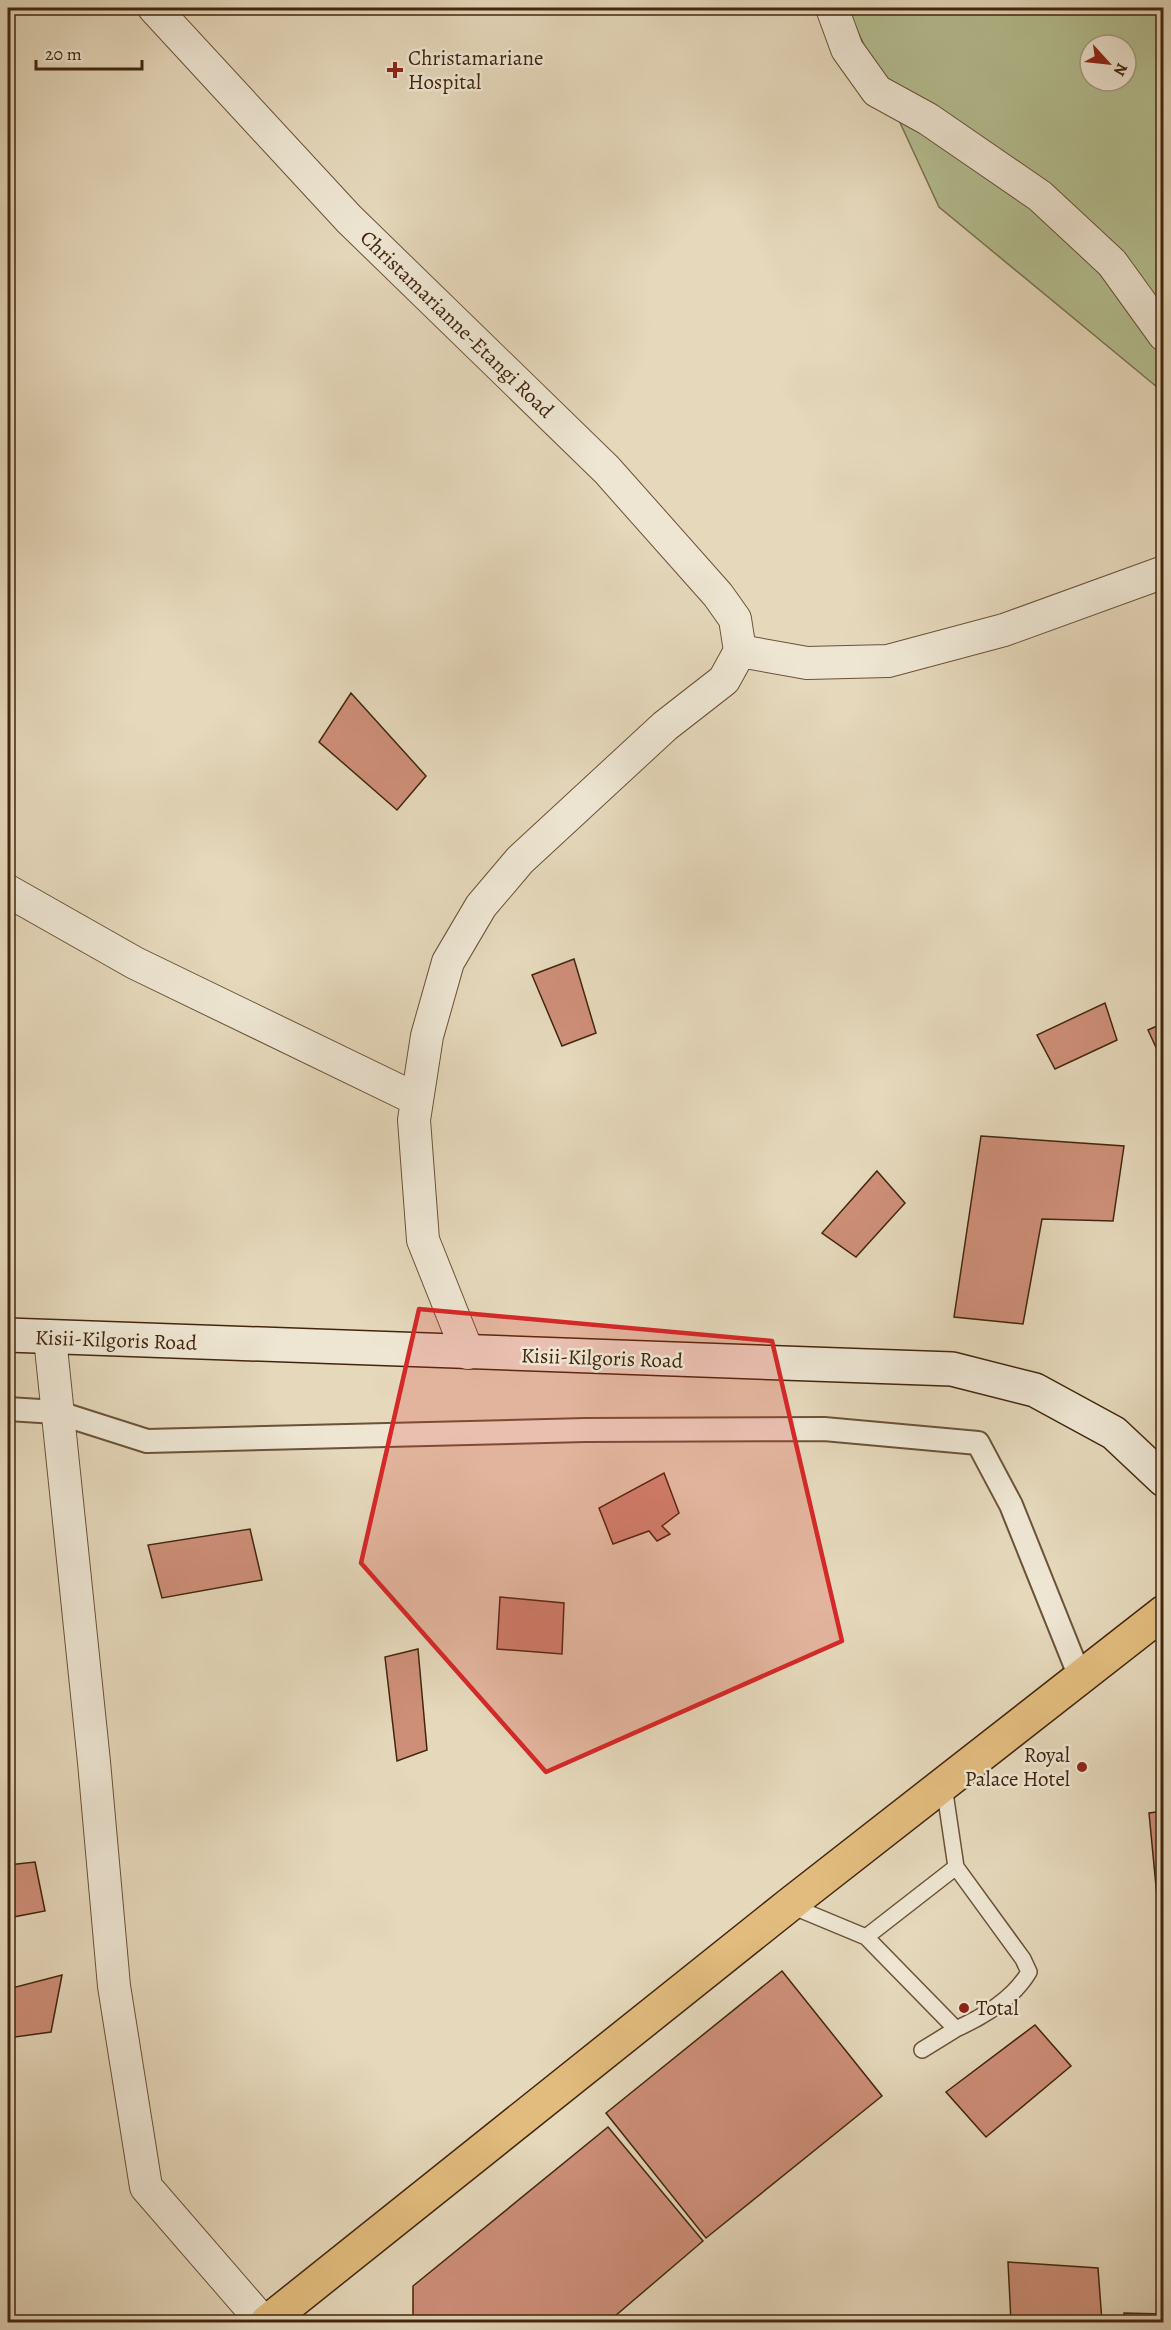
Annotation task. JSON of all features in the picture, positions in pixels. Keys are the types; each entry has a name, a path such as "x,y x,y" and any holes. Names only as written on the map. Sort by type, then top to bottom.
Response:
{"highway":[{"path":"265,2322 789,1905 1164,1612"}],"main road":[{"name":"Kisii-Kilgoris Road","path":"8,1335 952,1369 1035,1390 1114,1433 1164,1480"}],"street":[{"name":"Christamarianne-Etangi Road","path":"154,8 349,219 607,470 718,595 735,619 740,651"},
{"path":"832,8 847,50 877,92 928,120 1040,196 1112,263 1164,335"},
{"path":"468,1353 423,1240 414,1120 416,1099 427,1036 448,962 481,906 520,860 656,734 724,680 740,651 807,663 888,661 1004,630 1164,572"},
{"path":"8,891 135,963 416,1099"},
{"path":"50,1338 94,1762 114,1986 147,2187 265,2322"},
{"path":"8,1409 56,1412 147,1441 585,1430 824,1429 978,1443 1011,1505 1080,1677"}],"lane":[{"path":"922,2049 1000,2005 1022,1985 1029,1972 1023,1959 956,1867 944,1786"},
{"path":"866,1936 956,1867"},
{"path":"789,1905 866,1936 956,2029"}],"highlighted area":[{"path":"419,1309 772,1341 842,1641 546,1772 361,1563"}],"green space":[{"path":"847,8 1163,8 1163,392 939,207"}],"building":[{"path":"351,693 426,776 397,810 319,742"},
{"path":"574,959 596,1033 562,1046 532,975"},
{"path":"1105,1003 1117,1040 1055,1069 1037,1035"},
{"path":"1164,1023 1164,1065 1148,1030"},
{"path":"981,1136 1124,1146 1113,1221 1042,1219 1023,1324 954,1317"},
{"path":"877,1171 905,1203 856,1257 822,1233"},
{"path":"664,1473 679,1513 662,1526 670,1534 657,1541 649,1531 613,1544 599,1508"},
{"path":"250,1529 262,1580 162,1598 148,1545"},
{"path":"500,1597 564,1603 562,1654 497,1649"},
{"path":"418,1649 427,1750 397,1761 385,1657"},
{"path":"1164,1811 1164,1948 1162,1949 1149,1813"},
{"path":"35,1862 45,1911 8,1918 8,1865"},
{"path":"782,1971 882,2096 706,2238 606,2113"},
{"path":"62,1975 51,2032 8,2038 8,1989"},
{"path":"1035,2025 1071,2066 986,2137 946,2092"},
{"path":"608,2127 703,2241 608,2322 413,2322 413,2286"},
{"path":"1008,2262 1098,2268 1102,2322 1011,2322"},
{"path":"1124,2313 1164,2314 1164,2322 1124,2322"}],"place":[{"name":"Christamariane Hospital","path":"395,70"},
{"name":"Royal Palace Hotel","path":"1082,1767"},
{"name":"Total","path":"964,2008"}]}
